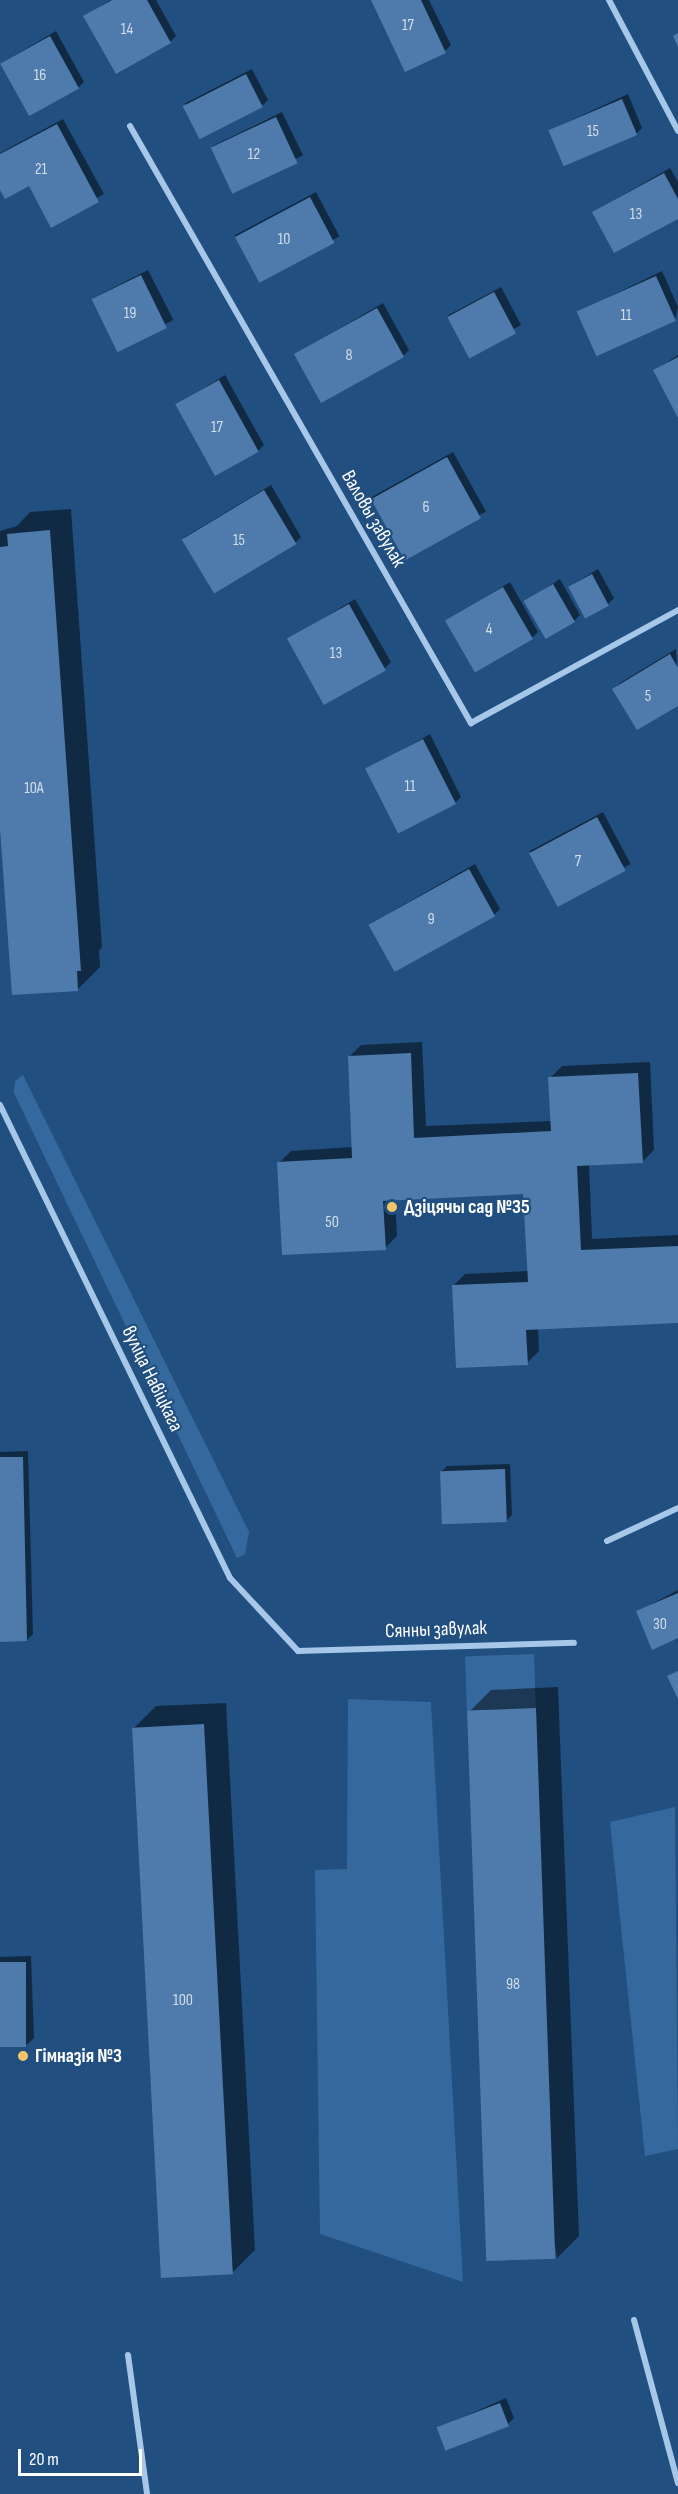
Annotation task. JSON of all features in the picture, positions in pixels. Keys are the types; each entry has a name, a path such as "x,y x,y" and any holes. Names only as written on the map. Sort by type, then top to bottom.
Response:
{"street":[{"path":"609,0 678,131"},
{"name":"Валовы завулак","path":"130,126 471,723 678,610"},
{"name":"вуліца Навіцкага","path":"0,1105 230,1578 298,1651"},
{"path":"607,1541 678,1508"},
{"name":"Сянны завулак","path":"298,1651 574,1643"},
{"path":"634,2320 678,2483"},
{"path":"128,2355 147,2494"}],"shaded area":[{"path":"23,1075 249,1532 245,1554 237,1558 14,1093 15,1081"},
{"path":"534,1654 536,1708 467,1710 465,1656"},
{"path":"348,1699 431,1702 463,2282 320,2234 315,1870 347,1869"},
{"path":"675,1807 678,2149 645,2156 610,1822"}],"building":[{"path":"112,0 147,0 171,43 116,74 83,16"},
{"path":"371,0 421,0 446,53 405,72"},
{"path":"678,33 678,47 673,36"},
{"path":"50,36 79,88 29,116 0,64"},
{"path":"246,74 263,107 200,139 183,106"},
{"path":"622,99 637,135 564,166 548,130"},
{"path":"276,117 298,163 232,194 211,147"},
{"path":"57,124 99,202 51,228 29,186 5,199 0,190 0,154"},
{"path":"664,173 678,199 678,219 614,253 592,212"},
{"path":"310,197 334,243 259,283 235,237"},
{"path":"141,275 167,328 117,352 92,299"},
{"path":"656,276 676,321 596,356 577,311"},
{"path":"494,292 516,333 469,358 447,317"},
{"path":"377,308 404,357 321,403 294,354"},
{"path":"678,357 678,418 653,370"},
{"path":"219,380 259,452 215,476 175,404"},
{"path":"447,457 481,518 405,560 371,499"},
{"path":"264,490 296,544 214,593 182,539"},
{"path":"50,530 81,971 77,971 78,991 12,995 0,829 0,547 8,546 7,534"},
{"path":"592,574 609,606 585,618 568,587"},
{"path":"553,584 575,622 546,639 524,601"},
{"path":"503,587 533,639 475,672 445,620"},
{"path":"349,604 386,670 324,705 287,638"},
{"path":"670,654 678,668 678,706 637,730 612,689"},
{"path":"423,739 456,804 398,834 365,769"},
{"path":"597,817 626,871 558,907 529,853"},
{"path":"469,869 495,916 395,972 368,925"},
{"path":"411,1053 414,1138 551,1131 548,1077 638,1073 643,1163 577,1166 581,1250 678,1246 678,1323 526,1330 528,1365 456,1368 452,1285 528,1282 523,1194 383,1201 386,1250 282,1255 277,1162 352,1158 348,1056"},
{"path":"0,1457 23,1457 27,1641 0,1642"},
{"path":"505,1469 507,1522 442,1524 440,1471"},
{"path":"678,1593 678,1638 652,1650 636,1611"},
{"path":"678,1671 678,1699 667,1676"},
{"path":"536,1708 555,2259 486,2261 467,1710"},
{"path":"204,1724 233,2274 161,2278 132,1728"},
{"path":"0,1962 26,1962 26,2047 0,2047"},
{"path":"500,2403 509,2426 445,2451 437,2427"}],"place":[{"name":"Дзіцячы сад №35","path":"392,1207"},
{"name":"Гімназія №3","path":"23,2056"}]}
